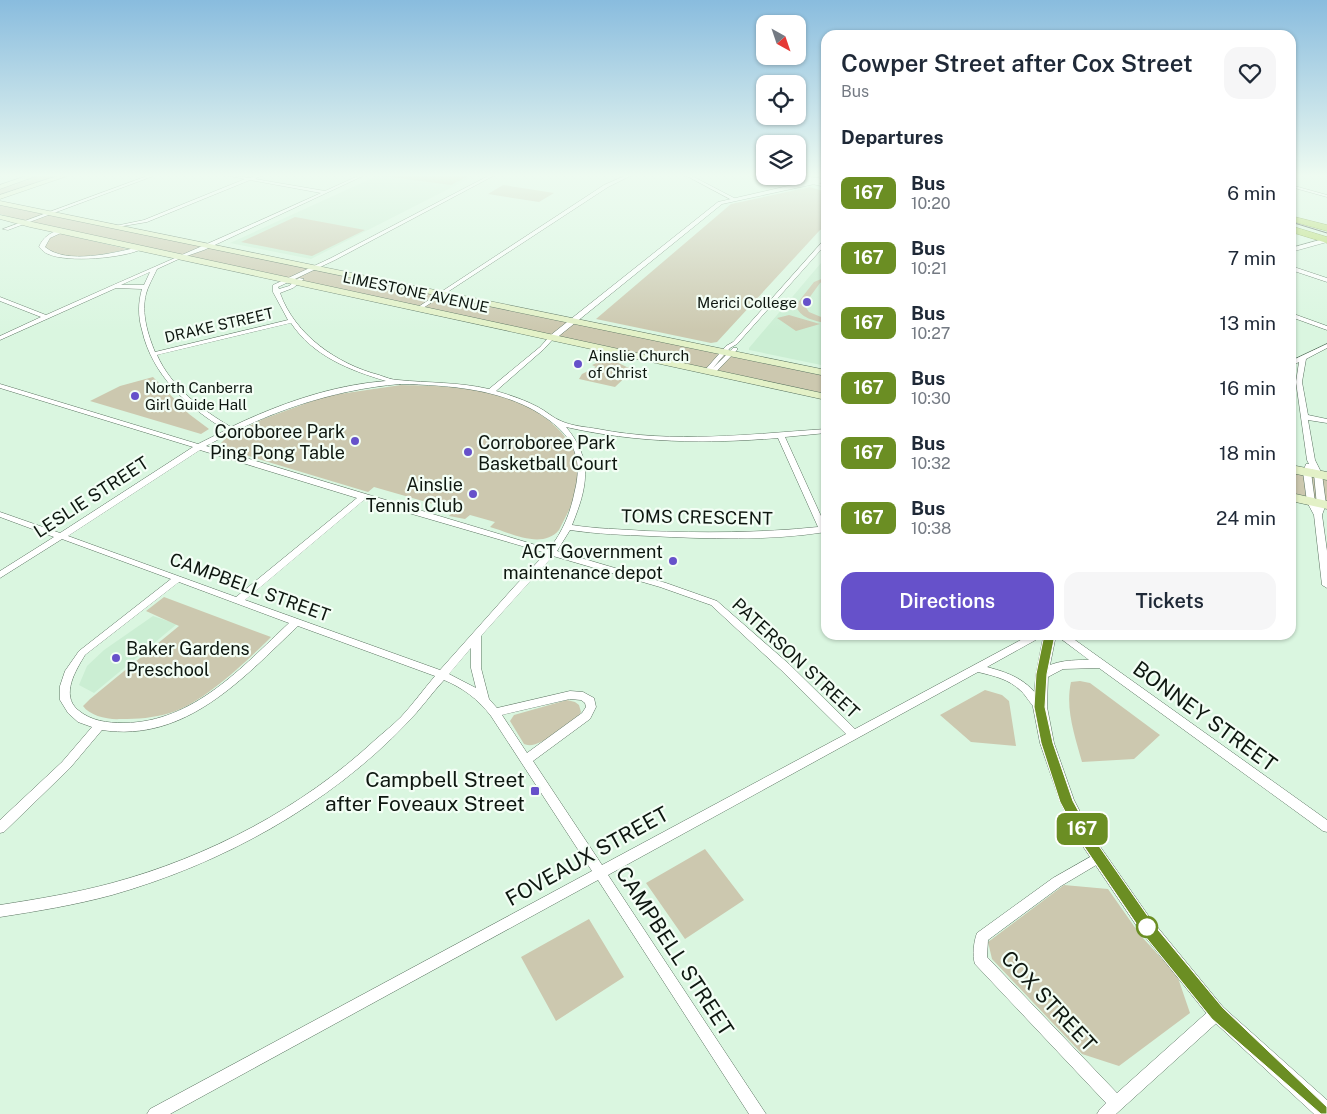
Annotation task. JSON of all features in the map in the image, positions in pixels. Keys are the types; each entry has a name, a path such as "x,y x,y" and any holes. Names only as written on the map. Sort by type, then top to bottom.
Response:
{"highway":[{"path":"1296,230 1326,239"}],"main road":[{"name":"LIMESTONE AVENUE","path":"38,227 821,396"},
{"name":"LIMESTONE AVENUE","path":"122,227 576,321 730,350 821,372"},
{"path":"1296,470 1317,474"},
{"path":"1296,499 1320,506"}],"street":[{"path":"0,338 247,227"},
{"path":"0,911 59,902 123,886 206,856 264,827 316,795 366,757 404,720 551,551 568,527 580,492 583,468 573,440 559,423 524,401 491,391 451,384 397,382 356,370 328,355 303,335 281,305 276,292 291,287 291,281 394,227"},
{"path":"416,308 543,227"},
{"path":"491,391 690,227"},
{"path":"1316,227 1322,230 1326,239"},
{"path":"59,232 48,236 43,242 42,247 45,252 52,255 77,258 139,249"},
{"path":"1296,233 1302,237 1303,246"},
{"path":"1296,248 1326,239"},
{"path":"1303,246 1326,239"},
{"path":"709,372 821,248"},
{"path":"154,269 144,288 142,300 144,333 147,346 161,370 188,399 212,420 231,430"},
{"path":"1296,270 1327,280"},
{"path":"130,280 144,288"},
{"path":"107,290 126,286 144,288"},
{"path":"0,299 46,317"},
{"path":"1296,317 1327,328"},
{"name":"DRAKE STREET","path":"153,354 292,321"},
{"path":"1296,362 1327,346"},
{"path":"1303,359 1300,369 1301,392 1311,460 1317,474 1327,585"},
{"path":"356,370 363,379 361,388"},
{"name":"LESLIE STREET","path":"0,575 200,446 231,430 307,399 397,382"},
{"name":"PATERSON STREET","path":"0,386 663,585 714,603 785,667 853,734"},
{"path":"1296,389 1301,392"},
{"path":"1304,417 1327,421"},
{"path":"559,423 611,434 640,437 706,439 781,436 821,432"},
{"path":"781,436 821,521"},
{"path":"237,600 363,496"},
{"name":"CAMPBELL STREET","path":"0,514 442,675 466,686 484,699 758,1114"},
{"name":"TOMS CRESCENT","path":"568,527 593,531 685,536 789,534 821,530"},
{"path":"177,579 82,653 71,667 63,690 67,703 80,718 99,726 114,728 143,726 168,719 196,707 224,687 296,622"},
{"name":"CAMPBELL STREET","path":"476,636 476,668 484,699"},
{"name":"FOVEAUX STREET","path":"155,1114 1029,640"},
{"path":"1049,640 1042,674 1040,707 1047,743 1067,802 1088,840 1149,930 1217,1013 1327,1113"},
{"name":"BONNEY STREET","path":"1068,640 1327,827"},
{"path":"1042,674 1051,667 1063,664 1102,664"},
{"path":"976,668 1005,674 1014,679 1029,690 1040,707"},
{"path":"495,713 570,695 583,696 590,701 591,707 586,716 526,760"},
{"path":"0,828 66,765 99,726"},
{"name":"COX STREET","path":"1099,857 1057,882 982,937 980,959 1117,1104"},
{"path":"1105,1114 1217,1013"}],"shaded area":[{"path":"51,227 110,227 821,375 821,393"},
{"path":"265,227 374,227 311,259 230,243"},
{"path":"273,227 349,227 365,230 312,256 241,242"},
{"path":"704,227 821,227 821,230 717,342 711,343 596,319"},
{"path":"58,233 127,249 87,256 58,254 47,251 44,246 51,236"},
{"name":"Merici College","path":"821,263 821,365 749,350"},
{"path":"821,279 821,282 804,305 809,312 821,317 821,322 804,316 796,305 814,282"},
{"path":"789,315 820,324 796,331 777,318"},
{"path":"608,358 633,370 615,387 579,379 582,374 596,367 592,365"},
{"path":"153,377 189,414 209,429 201,434 90,401 120,386"},
{"path":"401,385 487,392 527,406 545,417 561,432 570,445 575,454 579,469 578,485 573,501 559,530 552,536 544,539 517,536 490,527 495,522 470,515 465,519 449,516 454,510 374,487 368,492 222,448 221,443 226,438 263,419 326,396"},
{"path":"1296,473 1327,480 1327,502 1296,495"},
{"path":"164,597 271,637 224,681 183,708 164,715 133,719 111,719 100,717 90,712 83,706 90,699 179,626 146,611"},
{"name":"Baker Gardens Preschool","path":"153,616 177,624 94,693 79,685 87,666 104,650"},
{"path":"1071,682 1090,683 1160,735 1134,759 1082,762 1069,702"},
{"path":"985,690 1002,695 1009,701 1016,746 971,742 940,715"},
{"path":"567,700 579,705 581,712 579,715 560,730 537,744 524,744 510,721 514,715"},
{"path":"705,849 744,900 685,939 646,883"},
{"path":"1064,885 1108,889 1141,936 1177,975 1190,1013 1119,1066 1082,1054 992,959 988,942"},
{"path":"589,919 624,977 556,1021 521,957"}],"tram line":[{"path":"1307,227 1327,233"}],"bus line":[{"name":"167","path":"1049,640 1042,674 1040,707 1047,743 1067,802 1088,840 1149,930 1217,1013 1327,1113"}],"place":[{"name":"Merici College","path":"807,302"},
{"name":"Ainslie Church of Christ","path":"578,364"},
{"name":"North Canberra Girl Guide Hall","path":"135,396"},
{"name":"Coroboree Park Ping Pong Table","path":"355,441"},
{"name":"Corroboree Park Basketball Court","path":"468,452"},
{"name":"Ainslie Tennis Club","path":"473,494"},
{"name":"ACT Government maintenance depot","path":"673,561"},
{"name":"Baker Gardens Preschool","path":"116,658"},
{"name":"Campbell Street after Foveaux Street","path":"535,791"}]}
